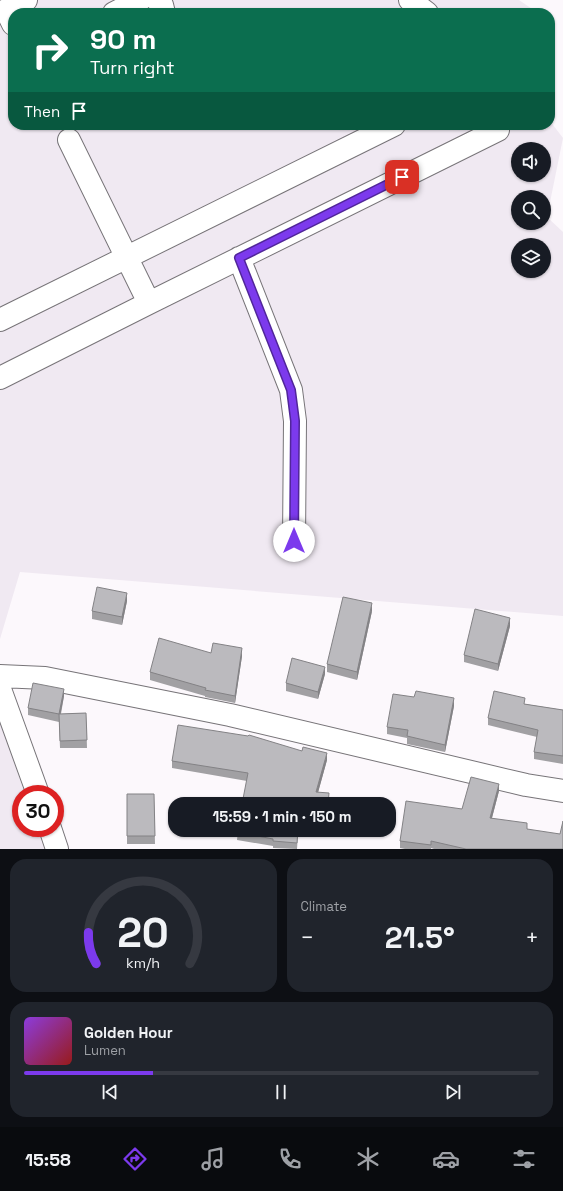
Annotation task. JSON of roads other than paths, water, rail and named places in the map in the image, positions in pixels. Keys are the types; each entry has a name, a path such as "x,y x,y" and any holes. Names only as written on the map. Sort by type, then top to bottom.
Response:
{"street":[{"path":"10,8 26,0"},
{"path":"124,8 140,0"},
{"path":"157,0 163,8"},
{"path":"410,0 420,8"},
{"path":"0,320 384,130"},
{"path":"0,378 498,130"},
{"path":"69,140 149,303"},
{"path":"239,258 291,390 295,421 294,541"},
{"path":"0,676 45,678 222,713 526,785 563,791"},
{"path":"0,689 35,785"},
{"path":"53,837 57,849"}]}
